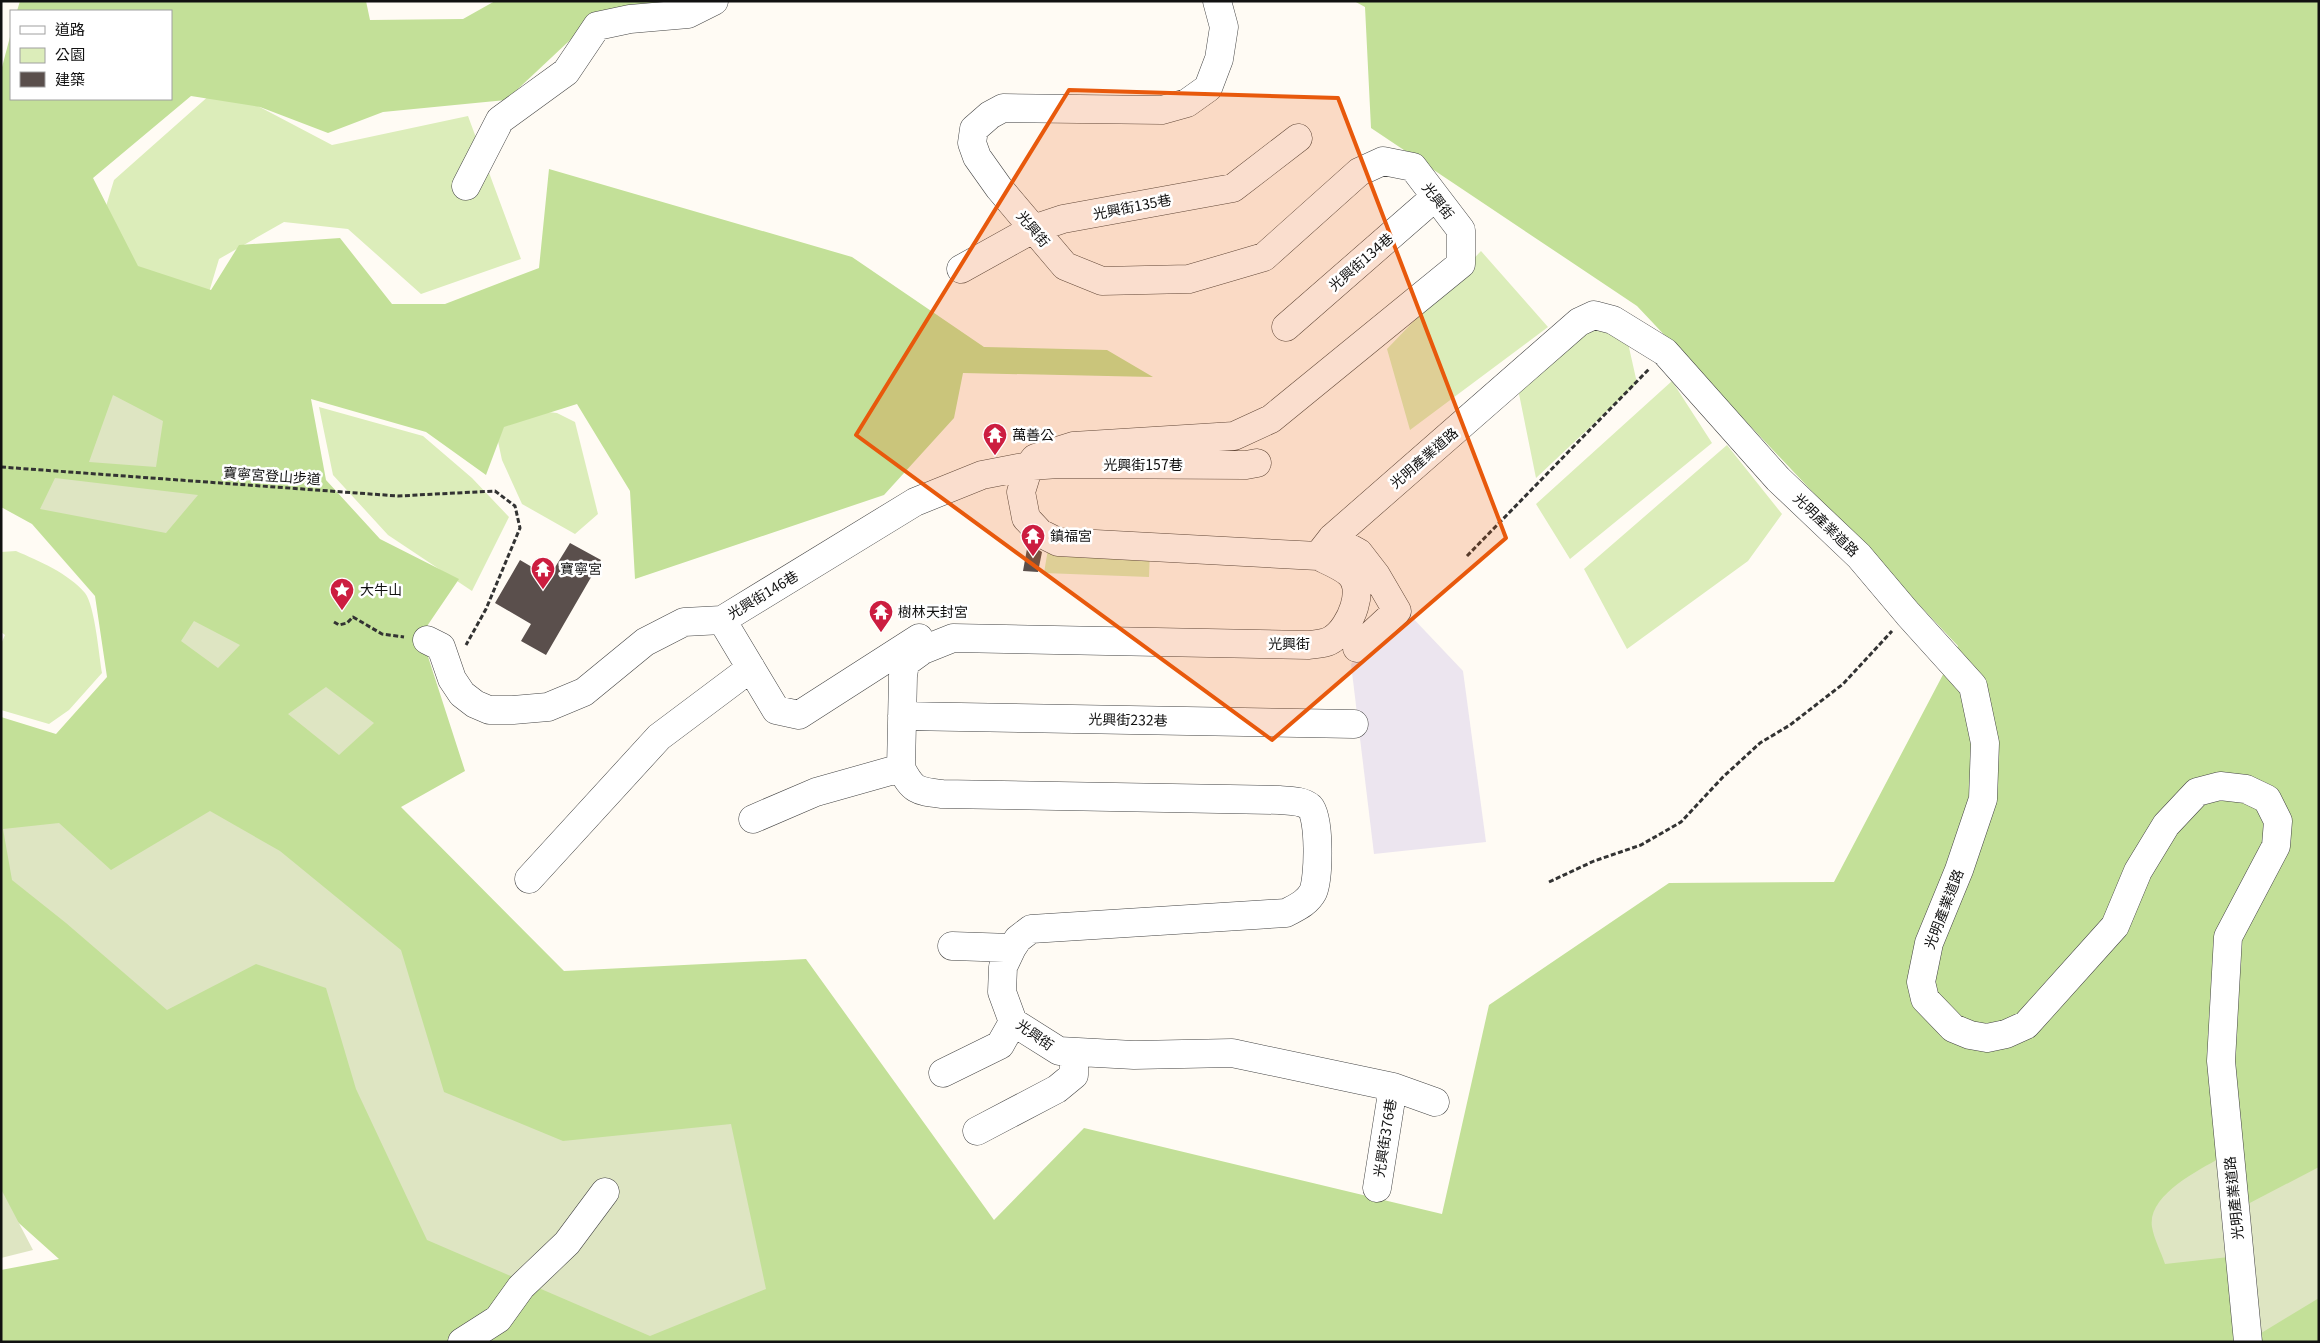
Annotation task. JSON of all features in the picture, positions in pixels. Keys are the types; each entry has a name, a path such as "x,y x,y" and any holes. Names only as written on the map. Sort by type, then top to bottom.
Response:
{"street":[{"path":"466,186 500,120 566,72 597,26 630,19 688,14 714,1"},
{"name":"光興街","path":"1217,1 1224,27 1219,59 1208,88 1187,103 1162,110 1003,108 990,115 974,129 972,144 977,157 999,188 1065,266 1102,281 1189,279 1264,257 1359,172 1383,161 1413,167 1461,230 1461,264 1271,419 1234,436 1073,446 1035,458 1029,466 1021,492 1026,518 1040,533 1058,542 1325,547 1350,573 1357,586 1356,605 1336,637 1325,643 1298,645 953,638 923,650 905,663 903,676 901,768 907,779 918,791 942,794 1279,800 1298,802 1309,807 1314,814 1318,859 1317,876 1313,892 1304,904 1286,913 1031,929 1018,939 1003,967 1002,992 1013,1022 1058,1051 1134,1055 1232,1053 1393,1087 1436,1102"},
{"name":"光興街135巷","path":"961,269 1033,229 1063,219 1233,188 1298,138"},
{"name":"光興街134巷","path":"1286,326 1436,197"},
{"name":"光明產業道路","path":"1325,547 1579,322 1594,315 1614,320 1665,352 1778,479 1859,556 1973,686 1985,744 1983,799 1959,870 1929,943 1920,982 1925,999 1953,1028 1970,1035 1987,1038 2006,1034 2026,1025 2115,926 2138,871 2166,825 2197,792 2220,786 2246,789 2267,799 2278,821 2276,846 2228,937 2221,1061 2248,1342"},
{"name":"光興街157巷","path":"1029,466 1058,464 1246,465 1256,463"},
{"name":"光興街146巷","path":"953,638 933,630 799,715 776,710 722,620 915,502 982,475 1029,466"},
{"path":"1325,547 1359,553 1376,575 1397,611 1357,648"},
{"path":"427,640 441,647 452,679 462,694 475,704 488,710 513,710 548,707 584,692 645,642 684,622 722,620"},
{"path":"529,879 658,737 751,668"},
{"name":"光興街232巷","path":"902,716 1354,724"},
{"path":"753,819 816,792 901,768"},
{"path":"952,946 1012,948"},
{"path":"943,1073 1000,1045 1013,1022"},
{"path":"977,1131 1058,1089 1074,1075 1074,1052"},
{"name":"光興街376巷","path":"1377,1188 1393,1087"},
{"path":"462,1342 498,1319 521,1287 567,1243 605,1192"}],"path":[{"path":"1467,556 1665,352"},
{"name":"寶寧宮登山步道","path":"1,467 398,496 495,491 515,506 520,528 486,609 465,648 452,679"},
{"path":"1549,882 1594,861 1641,845 1681,822 1723,777 1760,743 1790,724 1843,684 1908,614"},
{"path":"334,622 339,625 354,617 382,634"}],"highlighted area":[{"path":"1069,90 1338,98 1506,538 1272,740 856,435"}],"shaded area":[{"path":"1408,613 1463,671 1486,842 1374,854 1351,664"}],"green space":[{"path":"20,1 366,1 370,20 463,19 495,1 691,1 584,27 506,100 383,112 328,133 260,107 191,96 93,178 138,266 211,290 239,245 340,238 392,304 445,304 539,268 549,169 852,257 984,347 1107,350 1153,377 963,373 954,418 884,495 635,579 630,491 577,404 504,427 486,475 426,432 311,399 326,480 380,539 459,579 421,635 465,771 401,807 564,971 806,959 994,1220 1084,1128 1442,1214 1489,1005 1669,883 1834,882 1958,646 1637,306 1371,128 1365,7 1354,1 2319,1 2319,1342 1,1342 1,1270 59,1259 1,1207 1,717 56,734 107,677 95,596 32,524 1,507 1,71 10,37 10,100 172,100 172,10 17,10"},
{"path":"220,86 332,145 468,116 521,259 421,294 348,229 284,222 219,259 201,319 93,249 114,180"},
{"path":"1481,251 1548,327 1410,430 1387,349"},
{"path":"1595,322 1628,343 1637,383 1536,478 1518,389"},
{"path":"1672,381 1712,443 1570,559 1536,504"},
{"path":"113,395 163,421 156,467 89,462"},
{"path":"319,407 423,436 472,478 509,517 472,591 388,535 333,475"},
{"path":"511,408 557,413 575,422 598,514 575,534 522,504 502,460 494,423"},
{"path":"1727,445 1782,514 1748,561 1627,649 1584,569"},
{"path":"55,478 198,495 166,533 40,509"},
{"path":"1048,549 1150,550 1149,577 1044,573"},
{"path":"16,551 53,568 78,586 88,599 94,620 102,673 69,710 49,724 1,710 1,644 5,635 1,632 1,552"},
{"path":"194,621 240,645 218,668 181,641"},
{"path":"326,687 374,723 339,755 288,714"},
{"path":"210,811 280,851 401,950 444,1092 563,1141 731,1124 766,1289 650,1336 427,1240 356,1089 326,988 256,964 167,1010 66,923 12,880 3,829 59,823 111,870"},
{"path":"2220,1158 2229,1257 2165,1264 2152,1227 2157,1205 2165,1195 2187,1177"},
{"path":"2319,1167 2319,1298 2258,1335 2244,1206"},
{"path":"1,1189 33,1250 1,1258"}],"building":[{"name":"寶寧宮","path":"570,543 601,560 546,655 521,641 531,624 495,603 520,560 549,577"},
{"name":"鎮福宮","path":"1028,543 1042,552 1038,572 1023,571"}],"place":[{"name":"萬善公","path":"995,456"},
{"name":"鎮福宮","path":"1033,557"},
{"name":"寶寧宮","path":"543,590"},
{"name":"大牛山","path":"342,611"},
{"name":"樹林天封宮","path":"881,633"}]}
